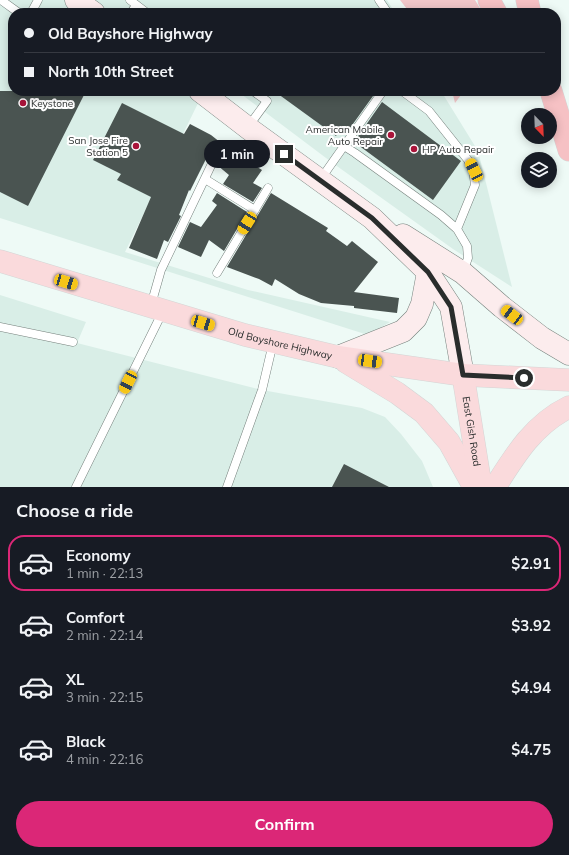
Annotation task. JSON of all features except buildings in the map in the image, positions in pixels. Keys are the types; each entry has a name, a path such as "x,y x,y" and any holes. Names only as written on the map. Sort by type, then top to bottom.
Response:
{"highway":[{"path":"553,96 569,150"}],"main road":[{"path":"76,0 87,8"},
{"path":"206,96 372,218 413,241 463,273 502,307 536,333 569,354"},
{"path":"372,218 428,272 451,307 463,375"},
{"name":"Old Bayshore Highway","path":"0,261 244,335 338,357 463,375 569,380"},
{"path":"338,357 403,331 416,318 422,304 428,272"},
{"path":"338,357 396,393 424,413 449,442 474,487"},
{"name":"East Gish Road","path":"463,375 481,487"},
{"path":"495,487 519,450 542,425 569,407"}],"lane":[{"path":"1,0 12,8"},
{"path":"248,128 267,101 260,96"},
{"path":"320,181 379,96"},
{"path":"409,96 429,111 468,160 474,170 475,185 457,229"},
{"path":"344,146 441,215 457,229 467,246 468,258 463,273"},
{"path":"76,487 122,393 157,309 161,270 218,151"},
{"path":"204,179 255,210"},
{"path":"216,273 268,188"},
{"path":"0,327 73,342"},
{"path":"227,487 262,390 273,342"}],"shaded area":[{"path":"0,0 387,0 392,8 8,8 8,96 202,96 125,252 248,290 390,322 368,335 0,218"},
{"path":"400,0 475,0 480,8 406,8"},
{"path":"244,96 444,96 478,151 512,287 453,249 334,164"},
{"path":"453,96 460,96 455,103"},
{"path":"0,295 86,322 77,343 262,390 362,408 385,417 401,434 422,461 433,487 0,487"}],"place":[{"name":"Keystone","path":"23,103"},
{"name":"American Mobile Auto Repair","path":"391,135"},
{"name":"San Jose Fire Station 5","path":"136,146"},
{"name":"HP Auto Repair","path":"414,149"}],"route":[{"path":"284,154 372,218 428,272 451,307 463,375 524,378"}]}
